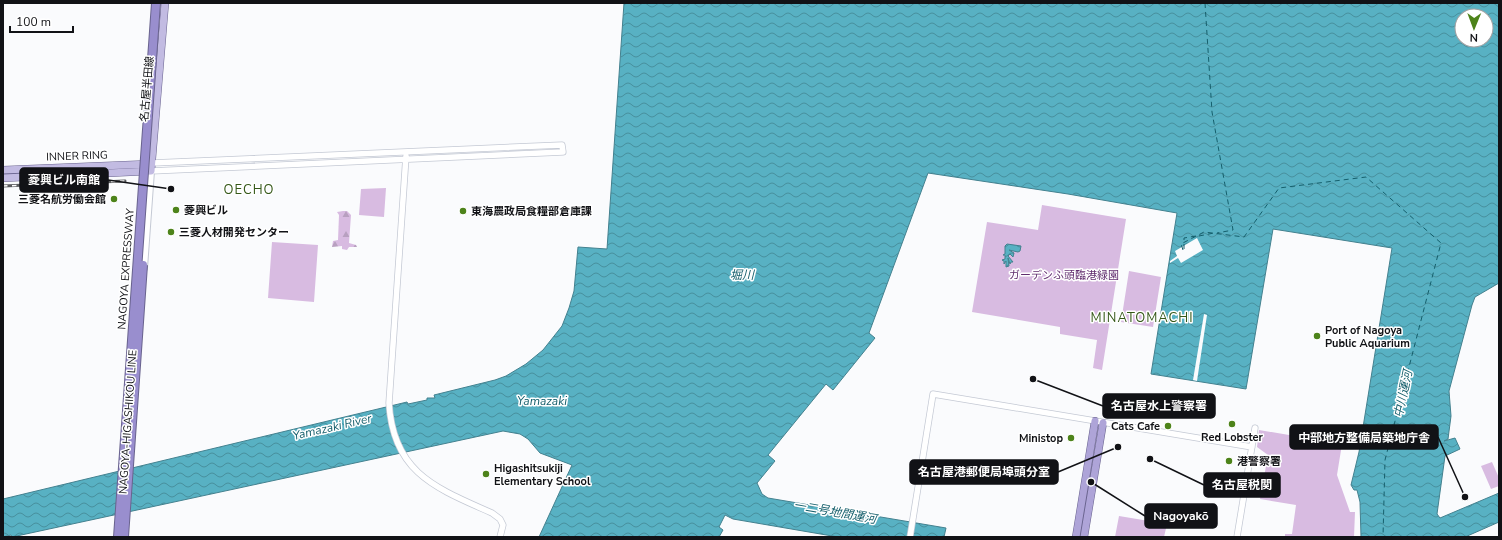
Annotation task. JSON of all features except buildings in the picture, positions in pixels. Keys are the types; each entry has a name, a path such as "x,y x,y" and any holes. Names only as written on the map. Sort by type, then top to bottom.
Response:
{"highway":[{"name":"NAGOYA EXPRESSWAY","path":"121,537 155,3"},
{"name":"NAGOYA EXPRESSWAY","path":"121,537 162,3"},
{"path":"1076,537 1099,422"},
{"path":"1084,537 1099,422"}],"main road":[{"name":"名古屋半田線","path":"149,167 155,3"},
{"name":"名古屋半田線","path":"149,167 165,3"},
{"name":"INNER RING","path":"3,170 149,167"},
{"name":"INNER RING","path":"3,178 149,167"},
{"name":"NAGOYA-HIGASHIKOU LINE","path":"121,537 149,167"}],"street":[{"path":"562,144 563,152 405,159 149,167 562,144"},
{"path":"406,152 389,402 393,430 405,455 422,477 435,487 500,519 503,525 500,537"},
{"path":"910,537 932,394 1252,447"},
{"path":"1237,537 1255,428"}],"green space":[{"path":"386,188 384,217 359,215 361,189"},
{"name":"ガーデンふ頭臨港緑園","path":"1042,205 1126,219 1102,370 1093,368 1097,340 1060,334 1060,327 972,312 987,222 1038,230"},
{"path":"347,211 351,215 349,243 356,245 357,247 349,247 347,250 342,249 342,246 332,247 333,241 338,240 339,215 337,212"},
{"path":"272,242 318,245 314,302 268,298"},
{"path":"1129,271 1161,277 1153,327 1121,322"},
{"path":"1259,430 1342,444 1337,475 1350,512 1355,512 1354,537 1285,537 1285,534 1292,534 1296,505 1260,499 1268,455 1257,447"},
{"path":"1492,462 1499,478 1499,486 1491,489 1481,466"},
{"path":"1119,516 1167,524 1164,537 1115,537"}],"water":[{"path":"624,3 1499,3 1499,283 1475,297 1472,305 1449,391 1451,416 1448,439 1444,441 1455,438 1460,449 1445,456 1437,514 1440,518 1499,493 1499,522 1465,537 1361,537 1360,502 1357,490 1354,490 1351,485 1359,452 1392,248 1273,229 1246,389 1151,374 1177,213 1068,194 928,173 869,333 875,338 833,390 826,384 768,455 775,461 757,483 762,494 768,498 946,528 944,537 838,537 733,519 725,515 719,527 723,530 719,537 539,537 572,465 540,453 528,439 520,434 503,431 12,537 11,535 3,537 3,499 407,402 408,404 427,400 427,398 435,398 434,395 506,376 526,364 543,350 562,326 574,291 578,247 607,249"},
{"path":"1007,244 1021,246 1020,251 1018,252 1009,250 1014,253 1013,257 1010,254 1008,256 1013,262 1010,264 1008,258 1009,266 1006,267 1006,261 1004,264 1004,261 1002,260 1005,259 1005,255 1003,255 1005,254 1005,246"}],"pier":[{"path":"1197,238 1203,250 1181,263 1178,258 1170,263 1170,261 1177,256 1175,251"},
{"path":"1204,314 1207,315 1197,381 1193,380"}],"ferry route":[{"path":"1205,3 1212,112 1233,230 1217,233"},
{"path":"1183,250 1181,244 1204,232 1244,237 1279,188 1366,177 1441,243 1385,460 1383,537"},
{"path":"1199,236 1214,233"},
{"path":"1184,249 1184,238 1196,236"}],"railway":[{"path":"3,186 125,181"}],"place":[{"name":"菱興ビル南館","path":"171,189"},
{"name":"三菱名航労働会館","path":"114,199"},
{"name":"菱興ビル","path":"176,210"},
{"name":"東海農政局食糧部倉庫課","path":"463,211"},
{"name":"三菱人材開発センター","path":"171,232"},
{"name":"Port of Nagoya Public Aquarium","path":"1317,336"},
{"name":"名古屋水上警察署","path":"1033,379"},
{"name":"Red Lobster","path":"1232,424"},
{"name":"Cats Cafe","path":"1168,426"},
{"name":"Ministop","path":"1071,438"},
{"name":"名古屋港郵便局埠頭分室","path":"1118,447"},
{"name":"名古屋税関","path":"1150,459"},
{"name":"港警察署","path":"1229,461"},
{"name":"Higashitsukiji Elementary School","path":"486,474"},
{"name":"Nagoyakō","path":"1091,482"},
{"name":"中部地方整備局築地庁舎","path":"1465,497"}],"district":[{"name":"OECHO","path":"249,190"},
{"name":"MINATOMACHI","path":"1142,318"}],"water label":[{"name":"堀川","path":"742,275"},
{"name":"中川運河","path":"1403,394"},
{"name":"Yamazaki","path":"542,401"},
{"name":"Yamazaki River","path":"332,427"},
{"name":"一二号地間運河","path":"835,512"}]}
